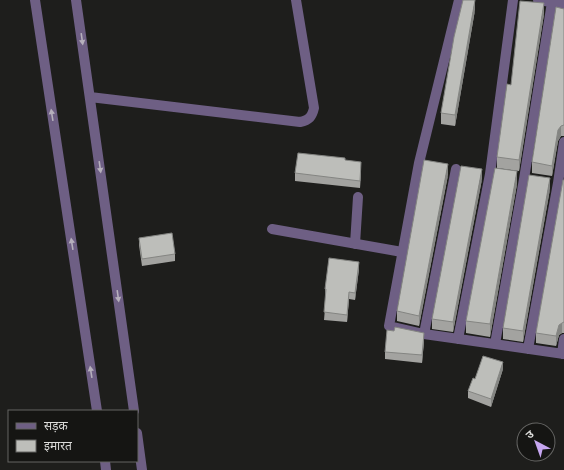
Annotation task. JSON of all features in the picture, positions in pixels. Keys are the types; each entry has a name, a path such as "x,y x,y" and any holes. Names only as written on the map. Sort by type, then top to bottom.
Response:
{"street":[{"path":"35,0 97,410"},
{"path":"76,0 134,410"},
{"path":"90,97 300,122 308,120 312,115 314,108 296,0"},
{"path":"459,0 402,252 389,326 424,334 563,354 564,339"},
{"path":"458,339 490,174 514,0"},
{"path":"538,0 564,4"},
{"path":"495,344 524,179 552,2"},
{"path":"528,349 564,142"},
{"path":"424,334 456,169"},
{"path":"355,244 358,197"},
{"path":"272,229 402,252"},
{"path":"138,440 142,470"}],"building":[{"path":"463,0 475,0 455,115 441,113 454,37"},
{"path":"520,1 544,3 519,160 497,157 507,84 511,85"},
{"path":"556,7 564,9 564,125 558,130 552,166 532,162"},
{"path":"298,153 345,158 345,160 361,162 360,181 295,173"},
{"path":"424,160 448,164 419,316 397,311"},
{"path":"461,166 482,169 453,322 432,319"},
{"path":"495,168 517,171 490,324 466,321"},
{"path":"529,175 550,178 523,331 503,328"},
{"path":"563,180 564,322 559,325 556,336 536,333"},
{"path":"172,233 175,254 142,259 139,238"},
{"path":"329,258 359,262 355,293 349,292 347,315 324,312"},
{"path":"395,327 424,333 422,355 385,352 387,330 394,331"},
{"path":"483,356 503,362 491,399 468,391 473,378 475,379"}]}
